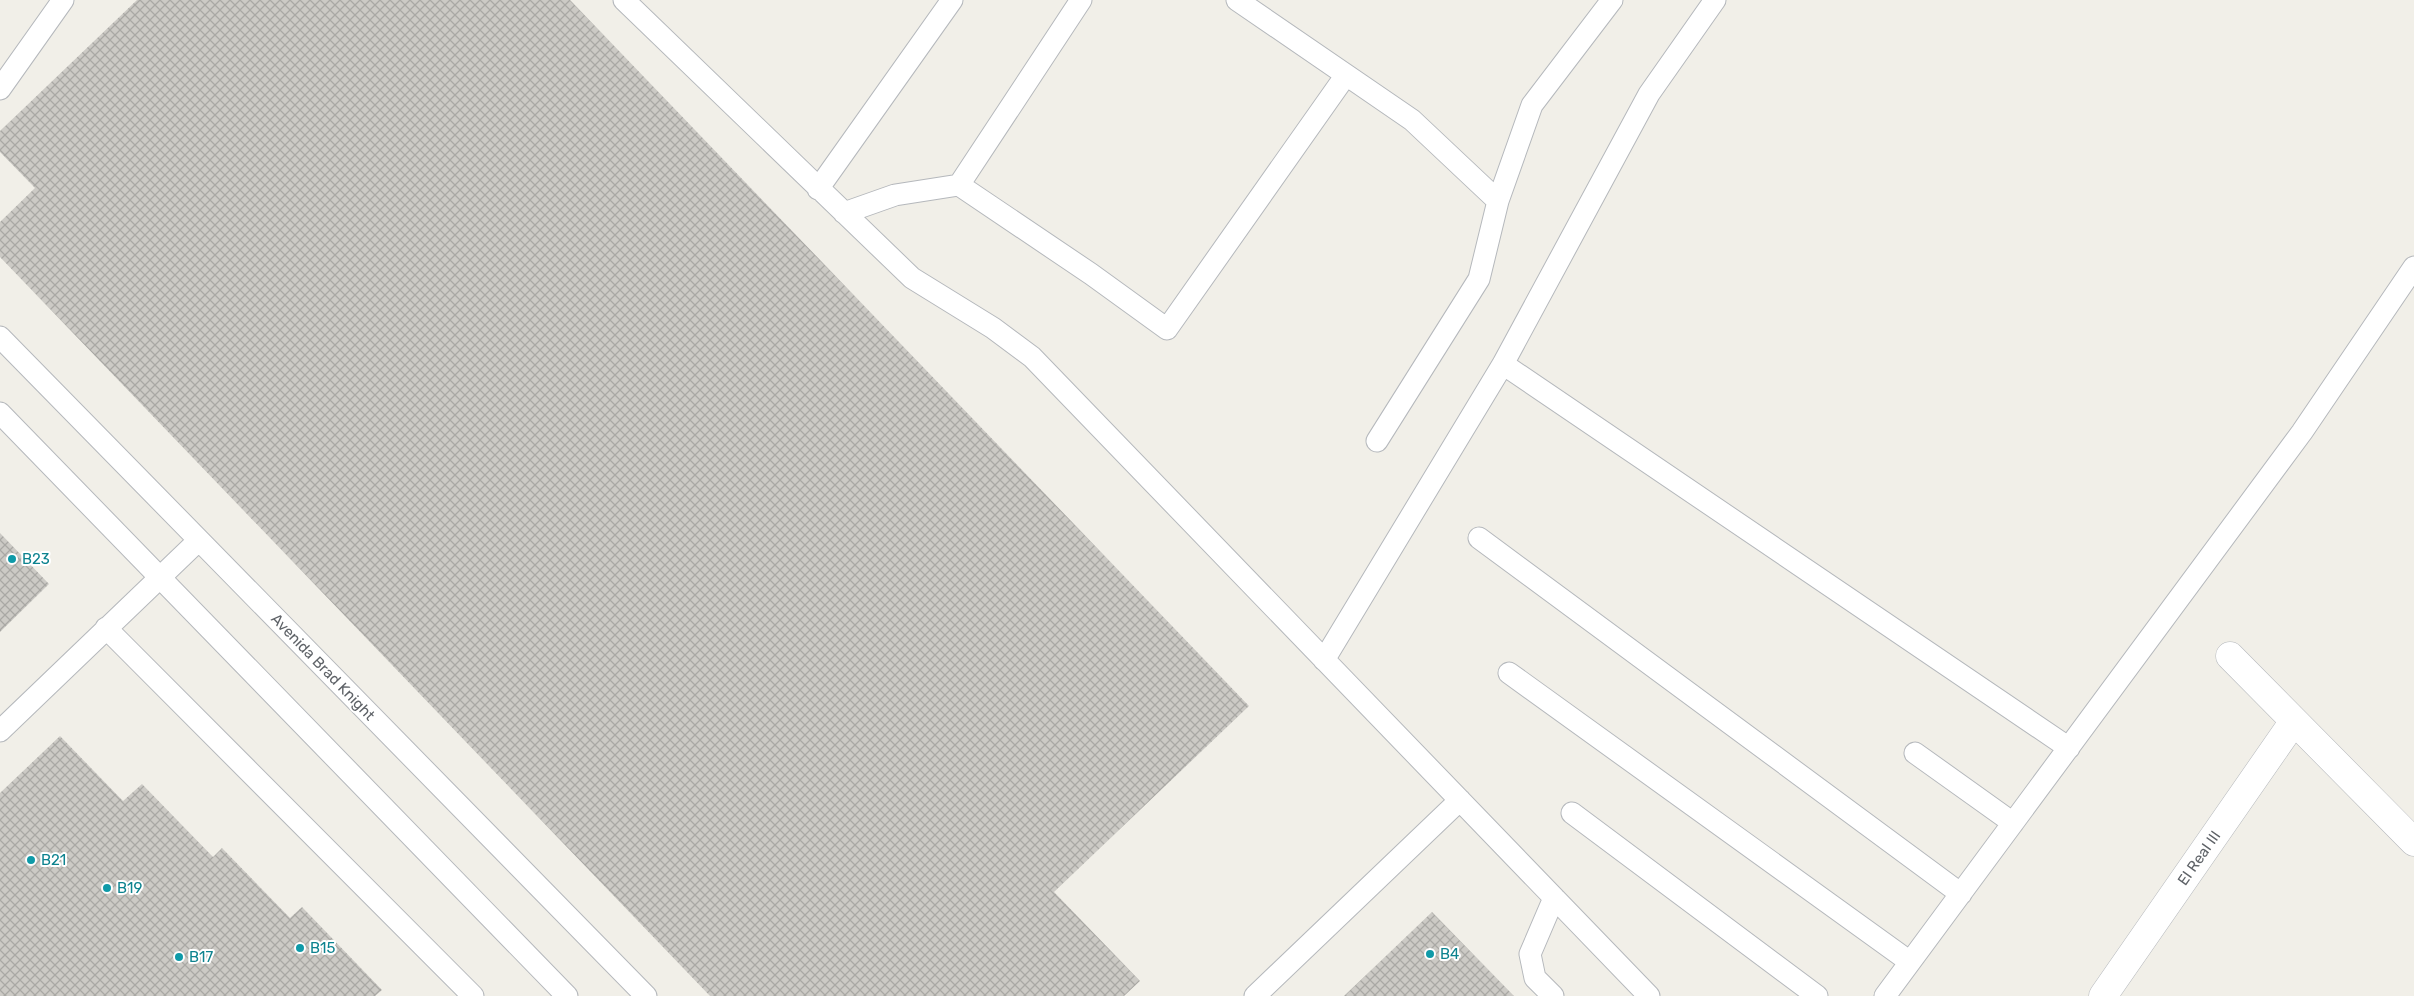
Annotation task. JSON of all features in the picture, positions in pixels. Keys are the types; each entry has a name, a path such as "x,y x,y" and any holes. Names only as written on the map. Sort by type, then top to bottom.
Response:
{"street":[{"path":"2230,656 2414,842"},
{"name":"El Real III","path":"2103,996 2294,721"}],"lane":[{"path":"0,89 63,0"},
{"path":"624,0 912,278 993,328 1032,357 1649,996"},
{"path":"818,189 952,0"},
{"path":"959,184 1081,0"},
{"path":"1237,0 1412,120 1498,201"},
{"path":"1377,441 1479,279 1498,201 1532,104 1612,0"},
{"path":"1324,660 1503,364 1649,94 1715,0"},
{"path":"844,213 894,195 959,184 1091,274 1166,329 1346,74"},
{"path":"1885,996 2302,432 2414,267"},
{"name":"Avenida Brad Knight","path":"0,337 646,996"},
{"path":"1503,364 2068,748"},
{"path":"0,413 567,996"},
{"path":"1479,538 1961,894"},
{"path":"0,731 159,576 199,540"},
{"path":"106,628 473,996"},
{"path":"1509,673 1910,962"},
{"path":"1915,753 2013,823"},
{"path":"1254,996 1460,800"},
{"path":"1572,813 1817,996"},
{"path":"1553,996 1535,978 1530,954 1554,898"}],"building":[{"path":"137,0 570,0 1249,706 1054,892 1140,981 1124,996 710,996 0,257 0,222 35,188 0,152 0,131"},
{"name":"B23","path":"0,533 49,584 0,632"},
{"path":"60,736 123,801 142,784 213,857 222,848 290,918 302,907 382,990 375,996 0,996 0,793"},
{"name":"B4","path":"1432,912 1514,996 1344,996"}],"place":[{"name":"B23","path":"12,559"},
{"name":"B21","path":"31,860"},
{"name":"B19","path":"107,888"},
{"name":"B15","path":"300,948"},
{"name":"B4","path":"1430,954"},
{"name":"B17","path":"179,957"}]}
